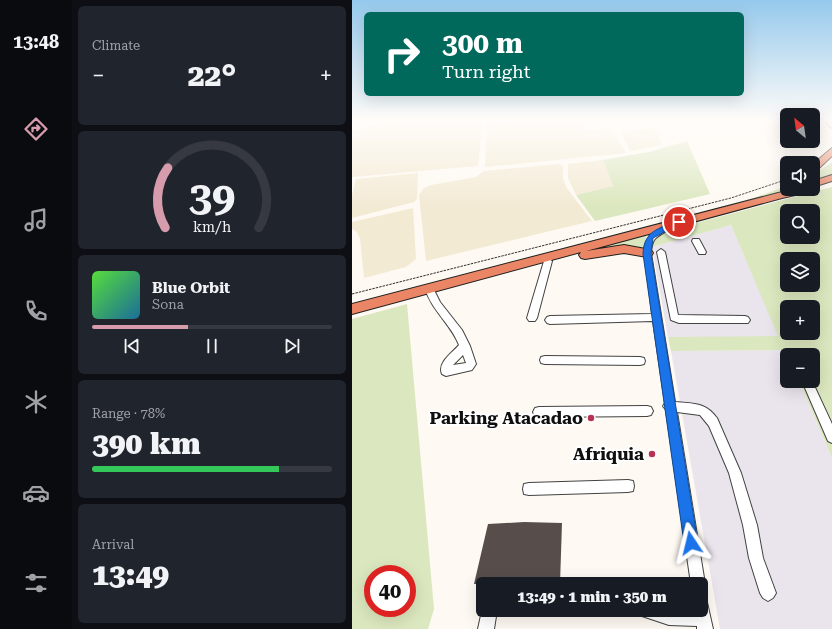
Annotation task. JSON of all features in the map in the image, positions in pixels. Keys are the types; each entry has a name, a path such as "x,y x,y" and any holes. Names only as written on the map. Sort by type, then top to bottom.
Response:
{"highway":[{"path":"820,162 832,151"},
{"path":"820,167 832,158"},
{"path":"820,182 832,178"},
{"path":"820,187 832,183"},
{"path":"352,300 715,206 780,185"},
{"path":"352,309 780,195"},
{"path":"521,264 548,262 624,249 647,254"}],"street":[{"path":"679,222 650,237 647,244 647,254 669,406 697,577"},
{"path":"696,241 702,252"},
{"path":"661,252 674,317 679,319 745,320"},
{"path":"532,318 548,262"},
{"path":"429,288 432,300 451,322 465,346"},
{"path":"550,320 656,318"},
{"path":"545,360 640,361"},
{"path":"810,388 832,437"},
{"path":"669,406 702,410 713,422 735,473 750,525 756,558 768,593"},
{"path":"539,412 647,411"},
{"path":"529,489 628,486"},
{"path":"486,629 488,617"},
{"path":"669,617 704,624"}],"path":[{"path":"352,294 731,198 780,182"}],"shaded area":[{"path":"352,149 480,149 478,166 352,177"},
{"path":"486,149 624,149 626,153 485,167"},
{"path":"603,160 613,186 576,195 568,178 568,164"},
{"path":"560,164 563,166 563,178 566,187 592,221 426,261 419,195 424,188 431,185 476,177 484,171"},
{"path":"418,173 417,199 414,202 352,218 352,195 356,179"},
{"path":"413,208 416,259 406,267 364,278 360,239 357,232 352,229 352,222"},
{"path":"731,225 779,337 668,337 652,247"},
{"path":"780,350 780,388 802,388 832,458 832,629 720,629 671,351"}],"green space":[{"path":"658,149 691,149 710,194 595,221 576,195 613,186 603,160"},
{"path":"832,162 832,176 820,180 820,170"},
{"path":"832,187 832,458 802,388 820,388 820,348 780,348 780,350 671,351 668,337 778,336 731,225 652,247 651,235 798,196 820,196 820,190"},
{"path":"780,188 780,192 742,202"},
{"path":"742,202 739,203 634,230"},
{"path":"647,234 643,249 621,247 569,255"},
{"path":"407,304 434,609 428,629 352,629 352,319"}],"building":[{"path":"524,522 562,523 560,577 476,577 476,584 474,584 488,524"}],"place":[{"name":"Parking Atacadao","path":"591,418"},
{"name":"Afriquia","path":"652,454"}],"route":[{"path":"679,222 653,234 650,237 647,244 647,254 691,543"}]}
